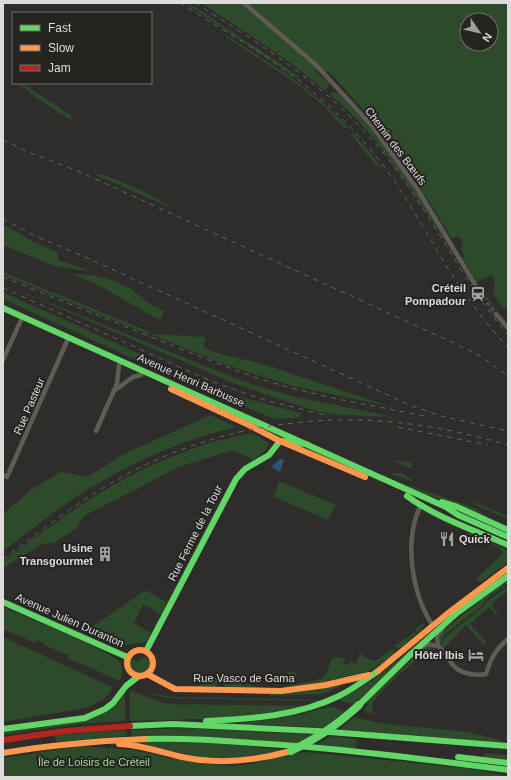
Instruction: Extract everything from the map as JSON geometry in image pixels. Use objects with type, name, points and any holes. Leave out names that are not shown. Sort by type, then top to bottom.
[{"type":"main road","name":"Avenue Henri Barbusse","points":[[3,308],[307,444],[368,476]]},
{"type":"main road","name":"Avenue Henri Barbusse","points":[[3,313],[141,375],[280,441],[368,476]]},
{"type":"main road","points":[[280,441],[286,440],[296,444],[307,444]]},
{"type":"main road","name":"Rue Ferme de la Tour","points":[[146,651],[236,479],[245,469],[269,455],[280,441]]},
{"type":"main road","points":[[368,476],[407,496],[446,512],[451,511]]},
{"type":"main road","points":[[368,476],[446,507],[451,511],[508,538]]},
{"type":"main road","points":[[407,496],[421,505],[508,545]]},
{"type":"main road","points":[[430,500],[435,499],[456,506],[508,530]]},
{"type":"main road","points":[[173,724],[178,722],[272,716],[321,704],[352,689],[378,671],[508,568]]},
{"type":"main road","points":[[87,742],[97,744],[124,744],[208,762],[252,760],[291,750],[317,738],[339,723],[429,637],[508,576]]},
{"type":"main road","name":"Avenue Julien Duranton","points":[[3,602],[127,657]]},
{"type":"main road","points":[[143,675],[133,675],[129,671],[126,664],[127,657],[135,650],[146,651],[152,656],[153,665],[159,680]]},
{"type":"main road","points":[[3,729],[85,718],[105,709],[113,703],[126,686],[151,670],[153,665]]},
{"type":"main road","points":[[126,686],[129,671]]},
{"type":"main road","name":"Rue Vasco de Gama","points":[[143,675],[159,680],[175,689],[295,690],[367,676],[378,671]]},
{"type":"main road","points":[[3,740],[57,732],[173,724],[317,731],[365,736],[508,746]]},
{"type":"main road","points":[[365,736],[372,738],[508,752]]},
{"type":"main road","points":[[3,753],[87,742],[147,738],[178,738],[235,741],[388,754],[508,770]]},
{"type":"main road","points":[[388,754],[394,753],[463,758],[508,763]]},
{"type":"street","name":"Chemin des Bœufs","points":[[244,3],[316,66],[373,127],[418,190],[476,286]]},
{"type":"street","points":[[496,314],[508,328]]},
{"type":"street","points":[[3,360],[21,320]]},
{"type":"street","name":"Rue Pasteur","points":[[5,476],[67,341]]},
{"type":"street","points":[[96,431],[117,384],[119,365]]},
{"type":"street","points":[[114,391],[133,377],[141,375]]},
{"type":"street","points":[[421,505],[416,517],[411,546],[413,569],[417,589],[423,606],[434,626]]},
{"type":"street","points":[[448,622],[438,636],[438,646],[456,668],[479,676],[486,674],[492,656],[508,639]]},
{"type":"street","points":[[410,656],[428,644],[438,646]]},
{"type":"green space","points":[[185,3],[189,3],[291,71],[300,78],[300,80]]},
{"type":"green space","points":[[201,3],[508,3],[508,311],[506,308],[503,308],[493,294],[495,279],[491,275],[477,282],[462,258],[465,257],[461,249],[463,240],[457,236],[452,239],[414,177],[397,153],[360,106],[329,72],[313,70],[328,82],[329,85],[326,91],[281,56]]},
{"type":"green space","points":[[226,35],[288,75],[322,102],[349,128],[344,128],[318,101],[303,89],[225,36]]},
{"type":"green space","points":[[19,84],[24,84],[72,116],[71,120],[45,104]]},
{"type":"green space","points":[[332,92],[338,93],[371,128],[420,196],[457,260],[415,194],[392,163],[359,122],[329,94]]},
{"type":"green space","points":[[354,133],[384,170],[376,165],[351,135]]},
{"type":"green space","points":[[102,174],[141,190],[168,205],[167,206],[96,175]]},
{"type":"green space","points":[[7,226],[34,242],[58,253],[58,260],[91,271],[57,267],[3,245],[3,227]]},
{"type":"green space","points":[[3,272],[150,332],[150,335],[3,275]]},
{"type":"green space","points":[[70,274],[91,275],[115,281],[131,289],[148,303],[164,311],[161,320],[94,283]]},
{"type":"green space","points":[[3,284],[239,380],[291,396],[394,417],[341,415],[315,411],[238,385]]},
{"type":"green space","points":[[3,292],[228,394],[301,413],[299,418],[275,419],[191,385],[3,299]]},
{"type":"green space","points":[[150,334],[205,337],[204,348],[228,356],[269,366],[388,406],[292,386],[226,365]]},
{"type":"green space","points":[[210,415],[236,427],[199,437],[163,451],[146,458],[95,485],[71,500],[3,551],[3,514],[32,489],[61,472],[87,477],[122,455]]},
{"type":"green space","points":[[251,433],[269,443],[265,451],[253,460],[233,450],[179,467],[84,516],[77,528],[55,542],[40,545],[3,568],[3,561],[8,557],[79,506],[116,483],[188,450],[213,442]]},
{"type":"green space","points":[[395,460],[412,463],[411,467],[413,469],[395,462]]},
{"type":"green space","points":[[402,473],[412,480],[411,481],[391,474]]},
{"type":"green space","points":[[279,481],[336,505],[328,520],[274,497]]},
{"type":"green space","points":[[396,481],[475,508],[488,518],[431,496]]},
{"type":"green space","points":[[469,500],[508,516],[508,519],[478,506]]},
{"type":"green space","points":[[470,533],[508,550],[508,562],[481,582],[476,580],[503,552],[471,535],[469,537],[468,534]]},
{"type":"green space","points":[[508,578],[508,583],[484,601],[483,605],[445,634],[440,644],[440,635],[444,630]]},
{"type":"green space","points":[[508,586],[508,590],[491,605],[498,614],[496,615],[489,607],[470,624],[486,642],[484,644],[490,652],[466,625],[444,648],[441,645],[444,638],[484,606],[486,602]]},
{"type":"green space","points":[[144,591],[147,591],[167,602],[161,615],[143,604],[134,623],[151,633],[146,642],[136,644],[114,643],[86,631]]},
{"type":"green space","points":[[3,607],[84,642],[113,657],[120,663],[122,668],[120,681],[68,658],[69,655],[44,645],[44,643],[37,640],[35,643],[3,629]]},
{"type":"green space","points":[[425,622],[422,628],[401,649],[394,646],[415,632],[417,627]]},
{"type":"green space","points":[[428,635],[377,685],[353,704],[339,700],[373,680]]},
{"type":"green space","points":[[3,637],[112,687],[111,691],[103,700],[86,708],[3,722]]},
{"type":"green space","points":[[428,646],[434,647],[398,676],[379,695],[372,709],[379,715],[365,711],[364,710],[369,704],[366,702]]},
{"type":"green space","points":[[392,649],[395,652],[392,656],[375,668],[340,680],[306,685],[267,688],[226,688],[223,683],[223,677],[226,675],[232,676],[234,680],[247,687],[246,683],[254,686],[273,687],[303,683],[321,679],[325,675],[333,657],[345,659],[343,663],[349,665],[350,661],[356,664],[360,653],[364,657],[375,661]]},
{"type":"green space","points":[[134,655],[133,659],[135,661],[145,657],[150,660],[150,666],[147,670],[140,673],[133,670],[130,666],[130,660]]},
{"type":"green space","points":[[289,671],[297,673],[296,678],[292,681],[285,681],[287,677],[285,676]]},
{"type":"green space","points":[[218,677],[218,684],[215,687],[198,687],[198,686]]},
{"type":"green space","points":[[342,685],[328,692],[319,694],[270,696],[270,692],[316,689]]},
{"type":"green space","points":[[130,690],[160,702],[174,704],[305,706],[284,711],[240,716],[130,721]]},
{"type":"green space","points":[[125,691],[125,721],[79,724],[3,735],[3,732],[90,719]]},
{"type":"green space","points":[[151,693],[174,697],[322,701],[168,698]]},
{"type":"green space","points":[[334,707],[345,712],[326,728],[235,723],[297,715]]},
{"type":"green space","points":[[354,717],[379,723],[467,732],[504,741],[479,743],[339,730]]},
{"type":"green space","points":[[187,728],[316,735],[297,744],[132,736],[131,730]]},
{"type":"green space","points":[[126,730],[127,736],[56,742],[55,735]]},
{"type":"green space","points":[[331,736],[357,739],[356,749],[316,745]]},
{"type":"green space","points":[[132,741],[215,743],[285,750],[250,758],[228,760],[192,755]]},
{"type":"green space","name":"Île de Loisirs de Créteil","points":[[82,746],[133,750],[175,759],[224,766],[251,764],[302,752],[316,753],[478,770],[508,777],[3,777],[3,758]]},
{"type":"green space","points":[[485,753],[508,755],[508,760],[483,757]]},
{"type":"water","points":[[280,459],[284,460],[280,472],[271,467]]},
{"type":"tunnel","points":[[476,286],[496,314]]},
{"type":"railway","points":[[180,3],[258,51],[288,72],[323,101],[353,129],[371,150],[406,198],[467,298],[508,348]]},
{"type":"railway","points":[[195,3],[264,47],[301,74],[330,97],[357,123],[393,165],[408,186],[477,294],[508,335]]},
{"type":"railway","points":[[3,140],[28,152],[78,171],[454,343],[480,356],[508,376]]},
{"type":"railway","points":[[3,219],[35,236],[83,256],[412,406],[441,416],[508,431]]},
{"type":"railway","points":[[3,277],[251,376],[287,387],[337,399],[430,417]]},
{"type":"railway","points":[[3,288],[213,382],[268,401],[325,415]]},
{"type":"railway","points":[[3,559],[75,506],[120,478],[154,461],[189,447],[224,436],[298,422],[335,420],[373,421],[435,428],[472,435],[508,445]]},
{"type":"railway","points":[[398,427],[488,445]]},
{"type":"traffic: fast","points":[[3,308],[370,473]]},
{"type":"traffic: fast","points":[[146,651],[236,479],[245,469],[269,455],[280,441],[306,444]]},
{"type":"traffic: fast","points":[[370,473],[508,537]]},
{"type":"traffic: fast","points":[[407,496],[430,511],[508,545]]},
{"type":"traffic: fast","points":[[442,502],[455,506],[508,530]]},
{"type":"traffic: fast","points":[[410,655],[457,613],[508,576]]},
{"type":"traffic: fast","points":[[3,602],[127,657]]},
{"type":"traffic: fast","points":[[359,705],[410,655]]},
{"type":"traffic: fast","points":[[206,721],[274,715],[307,708],[339,696],[378,671]]},
{"type":"traffic: fast","points":[[3,729],[85,718],[105,709],[113,703],[126,686],[139,676]]},
{"type":"traffic: fast","points":[[291,751],[327,731],[359,705]]},
{"type":"traffic: fast","points":[[130,726],[173,724],[317,731],[508,746]]},
{"type":"traffic: fast","points":[[145,739],[213,740],[286,745],[413,758],[508,770]]},
{"type":"traffic: fast","points":[[458,757],[508,763]]},
{"type":"traffic: slow","points":[[171,389],[280,441],[365,477]]},
{"type":"traffic: slow","points":[[378,671],[447,614],[508,568]]},
{"type":"traffic: slow","points":[[140,650],[149,654],[153,663],[149,672],[140,676],[131,672],[127,663],[131,654],[140,650]]},
{"type":"traffic: slow","points":[[147,674],[175,689],[281,691],[326,685],[369,675]]},
{"type":"traffic: slow","points":[[3,753],[74,744],[145,739]]},
{"type":"traffic: slow","points":[[119,744],[143,747],[182,757],[210,761],[237,761],[291,751]]},
{"type":"traffic: jam","points":[[3,740],[66,731],[130,726]]},
{"type":"place","name":"Créteil Pompadour","points":[[478,294]]},
{"type":"place","name":"Quick","points":[[447,539]]},
{"type":"place","name":"Usine Transgourmet","points":[[105,554]]},
{"type":"place","name":"Hôtel Ibis","points":[[476,655]]}]
